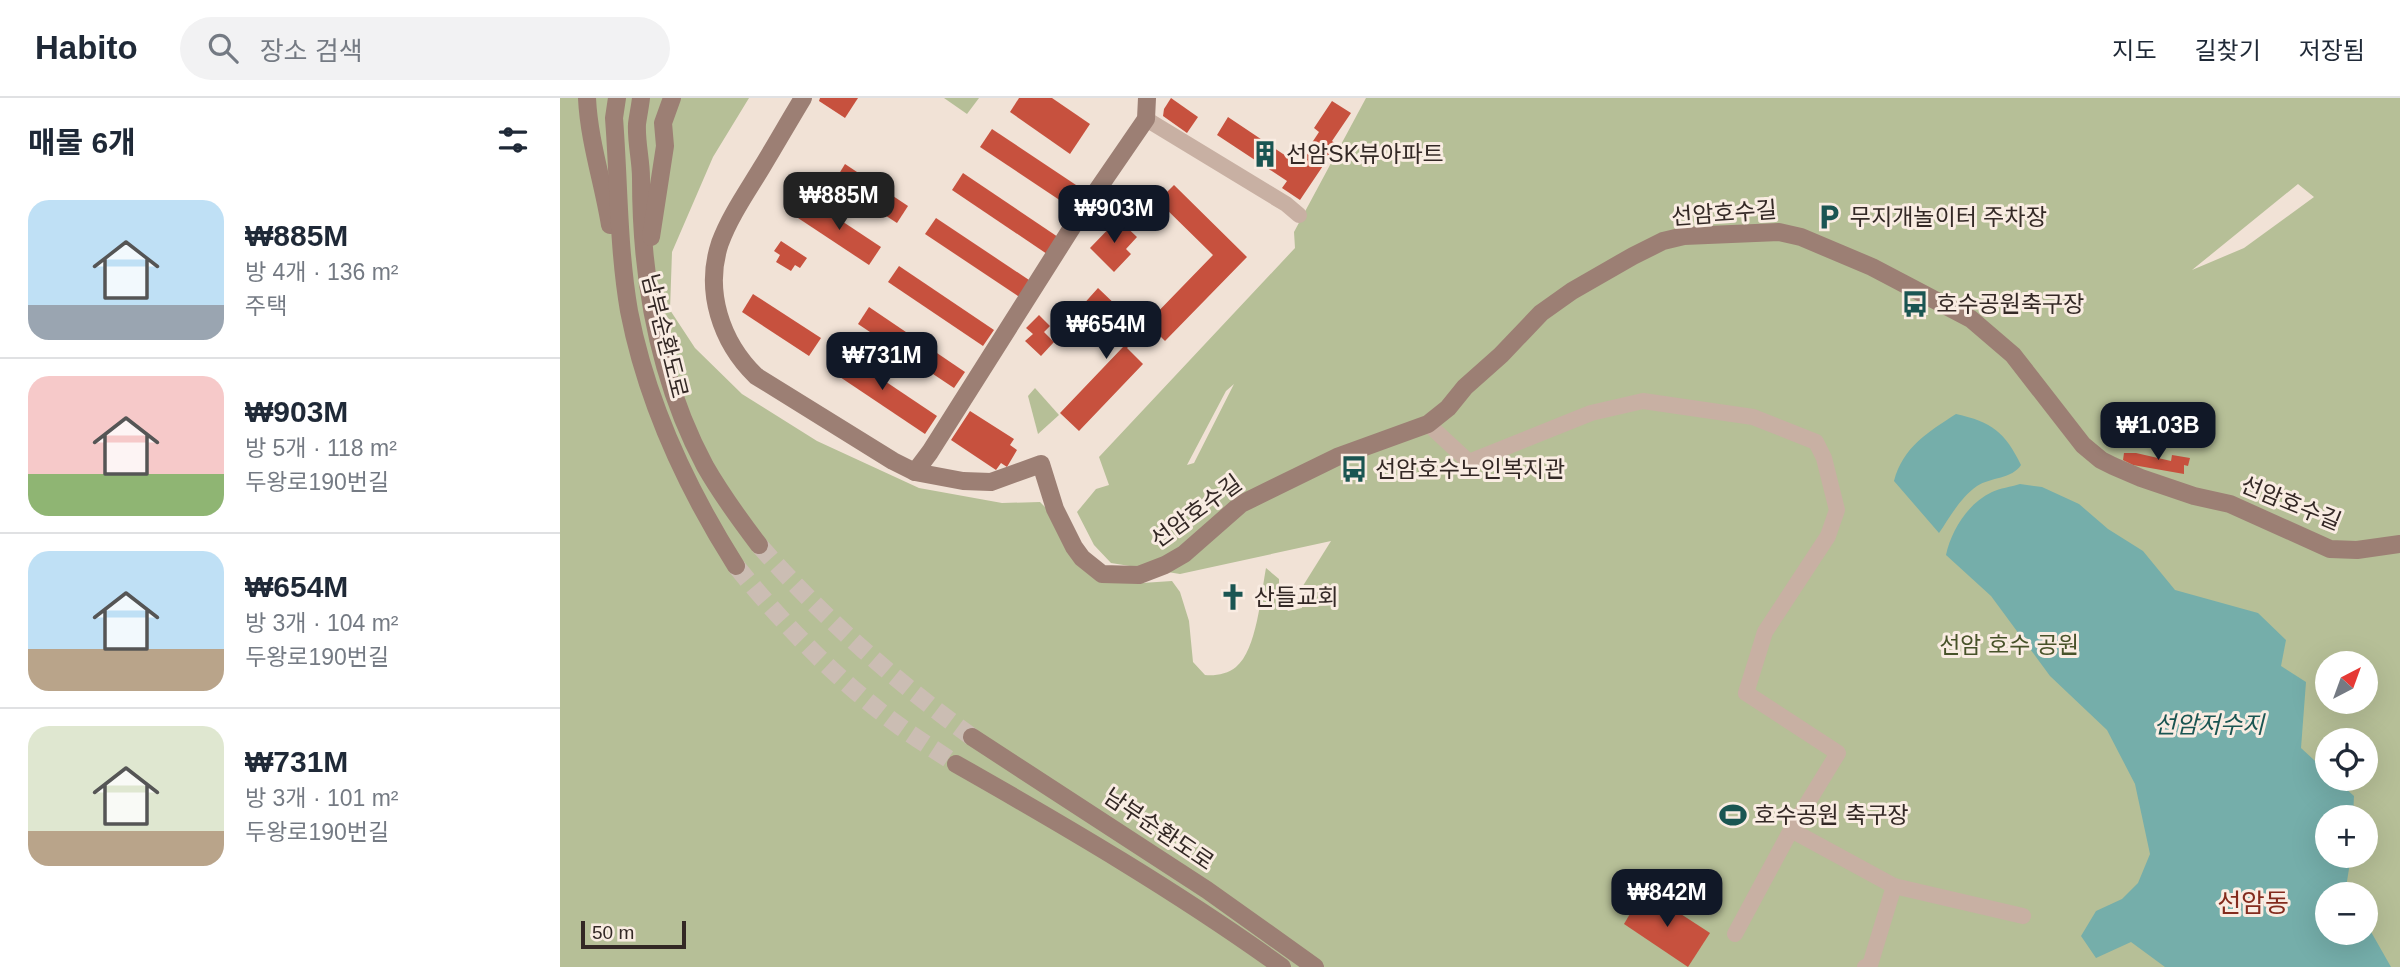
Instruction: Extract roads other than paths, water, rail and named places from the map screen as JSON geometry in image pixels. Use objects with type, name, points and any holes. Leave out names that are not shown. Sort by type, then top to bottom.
[{"type":"street","points":[[587,98],[590,135],[604,187],[626,305],[638,349]]},
{"type":"street","name":"남부순환도로","points":[[617,98],[614,118],[622,260],[638,349],[651,395],[685,476],[704,516],[736,566]]},
{"type":"street","name":"남부순환도로","points":[[641,98],[637,126],[644,258],[651,307],[672,386],[688,430],[726,500],[758,545]]},
{"type":"street","points":[[651,307],[649,277],[652,226],[665,146],[663,123],[672,98]]},
{"type":"street","points":[[803,98],[735,211],[720,244],[715,272],[716,306],[725,336],[744,365],[756,376],[915,472],[1078,218],[1146,119],[1147,98]]},
{"type":"street","points":[[1146,119],[1286,204],[1299,215]]},
{"type":"street","name":"선암호수길","points":[[915,472],[963,481],[991,482],[1041,464],[1055,509],[1082,558],[1102,574],[1139,575],[1184,554],[1241,504],[1337,457],[1428,424],[1448,408],[1465,387],[1501,355],[1541,313],[1572,291],[1633,256],[1663,241],[1684,236],[1788,233],[1872,267],[1971,319],[2013,355],[2083,444],[2113,466],[2194,496],[2230,504],[2330,549],[2357,550],[2400,544]]},
{"type":"street","points":[[1428,424],[1469,462],[1591,413],[1643,401],[1753,417],[1816,442],[1824,458],[1837,510],[1828,536],[1765,632],[1746,693],[1838,753],[1791,830],[1735,934]]},
{"type":"street","name":"남부순환도로","points":[[972,737],[1207,890],[1315,967]]},
{"type":"street","name":"남부순환도로","points":[[956,764],[1195,907],[1282,967]]},
{"type":"street","points":[[1791,830],[1894,887],[2022,916]]},
{"type":"street","points":[[1865,967],[1870,965],[1894,887]]},
{"type":"water","points":[[1956,414],[1996,430],[2009,444],[2021,465],[2012,473],[1977,486],[1965,496],[1939,533],[1894,481],[1910,450],[1926,434]]},
{"type":"water","name":"선암저수지","points":[[2020,484],[2042,487],[2079,504],[2108,529],[2143,551],[2175,590],[2258,613],[2286,640],[2281,666],[2306,682],[2301,748],[2315,761],[2315,791],[2348,791],[2354,796],[2354,805],[2315,805],[2315,868],[2349,868],[2347,882],[2315,882],[2315,945],[2378,944],[2391,967],[2165,967],[2131,942],[2096,958],[2081,936],[2096,911],[2122,899],[2138,883],[2150,854],[2135,784],[2107,730],[2050,676],[1991,596],[1946,555],[1956,527],[1968,510],[1995,491]]},
{"type":"tunnel","points":[[759,545],[808,598],[860,647],[972,737]]},
{"type":"tunnel","points":[[736,566],[792,630],[875,708],[956,764]]},
{"type":"place","name":"선암SK뷰아파트","points":[[1265,154]]},
{"type":"place","name":"무지개놀이터 주차장","points":[[1829,217]]},
{"type":"place","name":"호수공원축구장","points":[[1915,304]]},
{"type":"place","name":"선암호수노인복지관","points":[[1354,469]]},
{"type":"place","name":"산들교회","points":[[1233,597]]},
{"type":"place","name":"호수공원 축구장","points":[[1733,815]]},
{"type":"district","name":"선암동","points":[[2253,903]]},
{"type":"park label","name":"선암 호수 공원","points":[[2009,645]]}]
